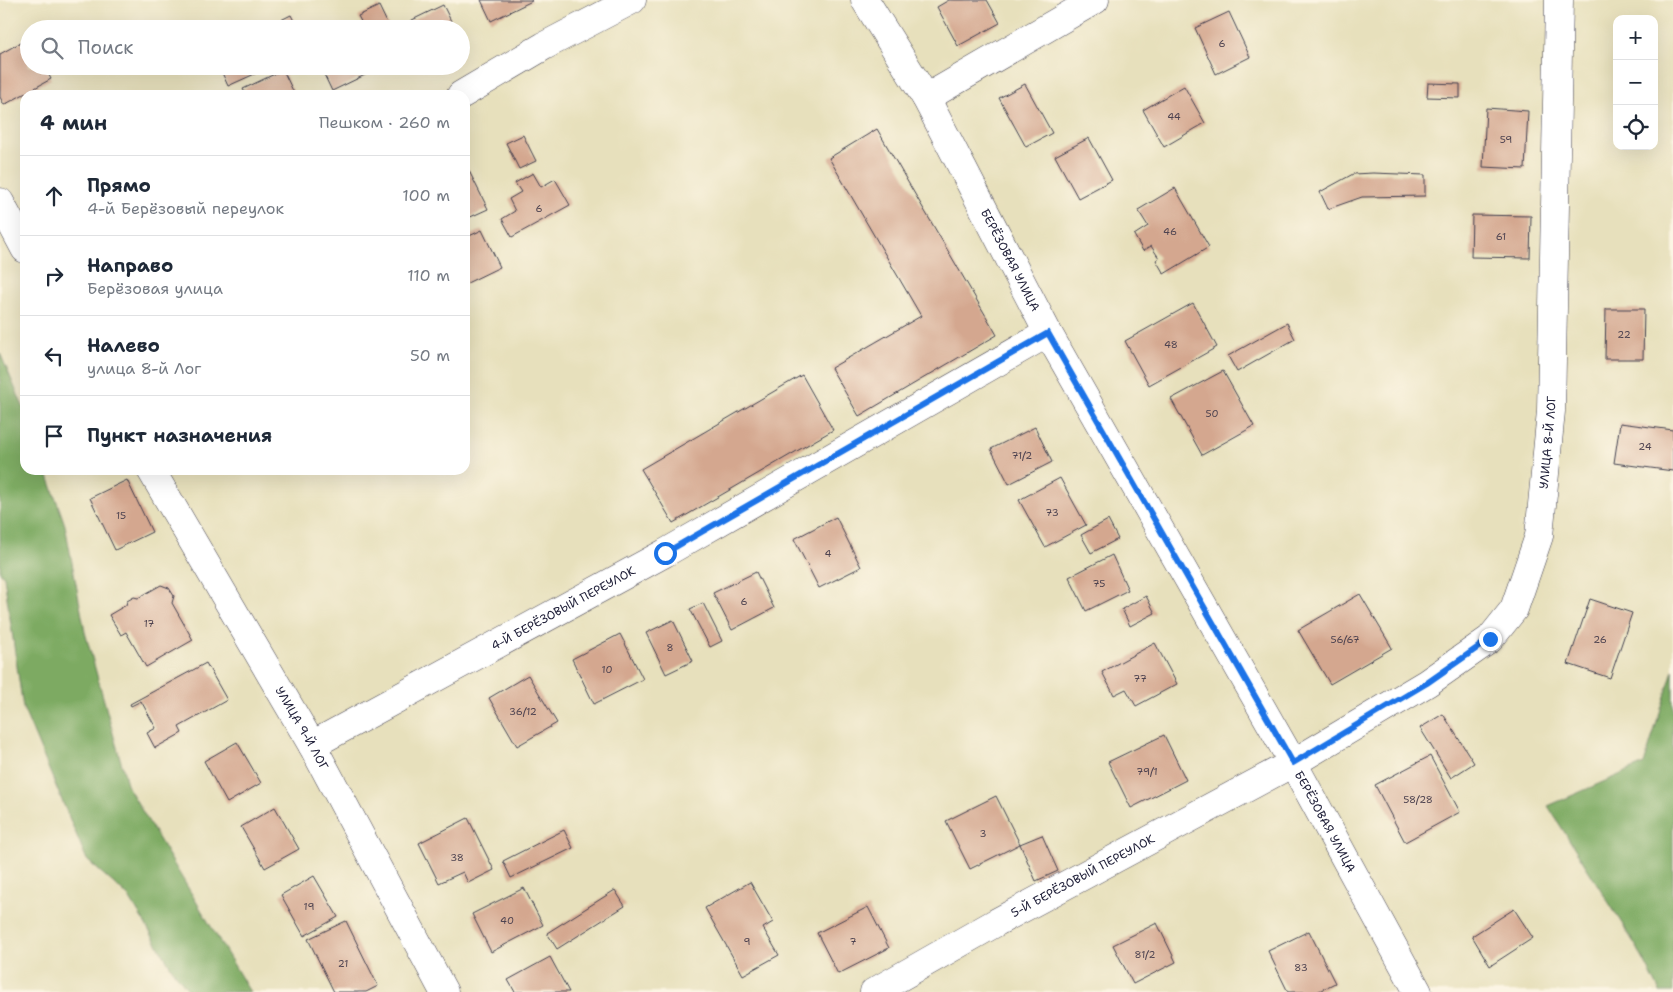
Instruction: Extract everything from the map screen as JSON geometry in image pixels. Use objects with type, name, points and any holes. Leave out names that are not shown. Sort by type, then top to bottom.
[{"type":"street","points":[[469,90],[544,46],[632,0]]},
{"type":"street","name":"БЕРЁЗОВАЯ УЛИЦА","points":[[865,0],[926,98],[1048,333],[1293,763],[1418,992]]},
{"type":"street","points":[[926,98],[1095,0]]},
{"type":"street","name":"УЛИЦА 8-Й ЛОГ","points":[[1293,763],[1456,663],[1490,639],[1514,609],[1540,536],[1551,411],[1559,0]]},
{"type":"street","points":[[0,202],[20,240]]},
{"type":"street","name":"4-Й БЕРЁЗОВЫЙ ПЕРЕУЛОК","points":[[312,746],[665,553],[1048,333]]},
{"type":"street","name":"УЛИЦА 9-Й ЛОГ","points":[[154,475],[312,746],[444,992]]},
{"type":"street","name":"5-Й БЕРЁЗОВЫЙ ПЕРЕУЛОК","points":[[874,992],[1032,903],[1293,763]]},
{"type":"green space","points":[[0,353],[20,399],[20,475],[48,475],[65,525],[85,632],[128,787],[250,992],[190,992],[174,972],[129,897],[87,860],[23,708],[4,577],[0,572]]},
{"type":"green space","points":[[1673,670],[1673,992],[1660,992],[1638,949],[1548,806],[1644,764]]},
{"type":"building","points":[[481,0],[531,0],[532,1],[491,21]]},
{"type":"building","points":[[949,0],[987,0],[1000,23],[958,46],[937,7]]},
{"type":"building","points":[[443,5],[450,20],[412,20]]},
{"type":"building","points":[[379,6],[386,20],[360,20],[358,16]]},
{"type":"building","points":[[1229,12],[1250,57],[1216,74],[1195,28]]},
{"type":"building","points":[[291,15],[294,20],[281,20]]},
{"type":"building","points":[[20,43],[20,75],[49,75],[51,79],[31,90],[20,90],[20,96],[4,105],[0,97],[0,54]]},
{"type":"building","points":[[223,75],[252,75],[228,86]]},
{"type":"building","points":[[272,75],[285,75],[293,90],[244,90]]},
{"type":"building","points":[[324,75],[365,75],[334,90],[332,90]]},
{"type":"building","points":[[1428,83],[1460,84],[1460,98],[1427,97]]},
{"type":"building","points":[[1025,84],[1052,133],[1026,147],[999,98]]},
{"type":"building","points":[[1184,86],[1205,123],[1164,147],[1143,110]]},
{"type":"building","points":[[1486,108],[1528,111],[1525,169],[1483,167]]},
{"type":"building","points":[[877,129],[997,335],[859,416],[831,368],[921,316],[829,158]]},
{"type":"building","points":[[523,135],[536,161],[519,169],[506,143]]},
{"type":"building","points":[[1089,138],[1112,180],[1078,198],[1055,156]]},
{"type":"building","points":[[470,173],[488,209],[470,217]]},
{"type":"building","points":[[533,173],[541,187],[555,179],[570,205],[512,237],[502,219],[515,211],[509,199],[521,192],[515,183]]},
{"type":"building","points":[[1353,174],[1425,175],[1425,196],[1362,197],[1328,209],[1320,192]]},
{"type":"building","points":[[1175,188],[1209,247],[1164,274],[1156,260],[1159,258],[1151,246],[1143,251],[1134,235],[1148,226],[1138,210]]},
{"type":"building","points":[[1472,215],[1531,216],[1530,258],[1471,257]]},
{"type":"building","points":[[482,230],[500,267],[470,282],[470,236]]},
{"type":"building","points":[[1193,303],[1217,347],[1149,385],[1125,341]]},
{"type":"building","points":[[1606,309],[1644,309],[1643,359],[1605,359]]},
{"type":"building","points":[[1287,323],[1295,339],[1237,372],[1228,356]]},
{"type":"building","points":[[1223,371],[1254,426],[1202,455],[1171,399]]},
{"type":"building","points":[[802,375],[833,430],[673,523],[641,469]]},
{"type":"building","points":[[1620,423],[1673,430],[1673,471],[1614,463]]},
{"type":"building","points":[[1035,427],[1052,462],[1009,484],[991,449]]},
{"type":"building","points":[[1060,478],[1086,525],[1045,547],[1019,500]]},
{"type":"building","points":[[127,480],[152,532],[115,550],[90,498]]},
{"type":"building","points":[[836,517],[861,567],[819,588],[794,539]]},
{"type":"building","points":[[1108,520],[1118,539],[1091,553],[1081,535]]},
{"type":"building","points":[[1112,555],[1128,590],[1086,611],[1069,577]]},
{"type":"building","points":[[756,572],[774,608],[732,630],[713,593]]},
{"type":"building","points":[[161,585],[169,588],[174,596],[172,603],[193,640],[146,667],[126,632],[121,635],[109,615],[126,605],[127,601],[134,597],[138,598]]},
{"type":"building","points":[[1360,594],[1392,648],[1330,684],[1298,630]]},
{"type":"building","points":[[1146,596],[1155,613],[1130,626],[1122,609]]},
{"type":"building","points":[[1590,599],[1632,613],[1610,678],[1568,664]]},
{"type":"building","points":[[703,603],[722,641],[710,647],[690,609]]},
{"type":"building","points":[[673,620],[693,661],[666,674],[646,633]]},
{"type":"building","points":[[620,634],[643,679],[594,704],[572,659]]},
{"type":"building","points":[[1155,643],[1177,684],[1136,706],[1126,689],[1114,695],[1102,672]]},
{"type":"building","points":[[206,663],[227,700],[179,727],[182,733],[155,748],[147,733],[156,728],[141,701],[131,706],[130,704]]},
{"type":"building","points":[[528,675],[557,723],[517,746],[489,698]]},
{"type":"building","points":[[1443,714],[1474,763],[1451,778],[1420,728]]},
{"type":"building","points":[[1164,735],[1186,780],[1131,808],[1108,762]]},
{"type":"building","points":[[237,742],[261,783],[227,803],[204,761]]},
{"type":"building","points":[[1430,756],[1460,812],[1405,842],[1375,785]]},
{"type":"building","points":[[996,796],[1020,844],[970,869],[946,821]]},
{"type":"building","points":[[275,807],[299,849],[265,868],[241,827]]},
{"type":"building","points":[[468,818],[494,870],[468,883],[463,872],[439,883],[419,843]]},
{"type":"building","points":[[564,830],[573,848],[511,878],[503,861]]},
{"type":"building","points":[[1042,835],[1058,871],[1036,881],[1020,844]]},
{"type":"building","points":[[314,876],[338,917],[304,936],[281,895]]},
{"type":"building","points":[[750,882],[773,922],[763,928],[779,955],[743,975],[705,908]]},
{"type":"building","points":[[524,888],[543,925],[491,952],[472,914]]},
{"type":"building","points":[[615,890],[625,906],[557,949],[547,933]]},
{"type":"building","points":[[868,907],[889,948],[838,974],[817,933]]},
{"type":"building","points":[[1514,909],[1533,938],[1490,966],[1472,936]]},
{"type":"building","points":[[346,921],[378,986],[366,992],[334,992],[308,939]]},
{"type":"building","points":[[1157,923],[1176,962],[1133,984],[1113,945]]},
{"type":"building","points":[[1309,931],[1335,983],[1317,992],[1288,992],[1268,951]]},
{"type":"building","points":[[550,957],[569,992],[515,992],[508,980]]},
{"type":"route","points":[[665,553],[1048,333],[1293,763],[1427,683],[1490,639]]}]
